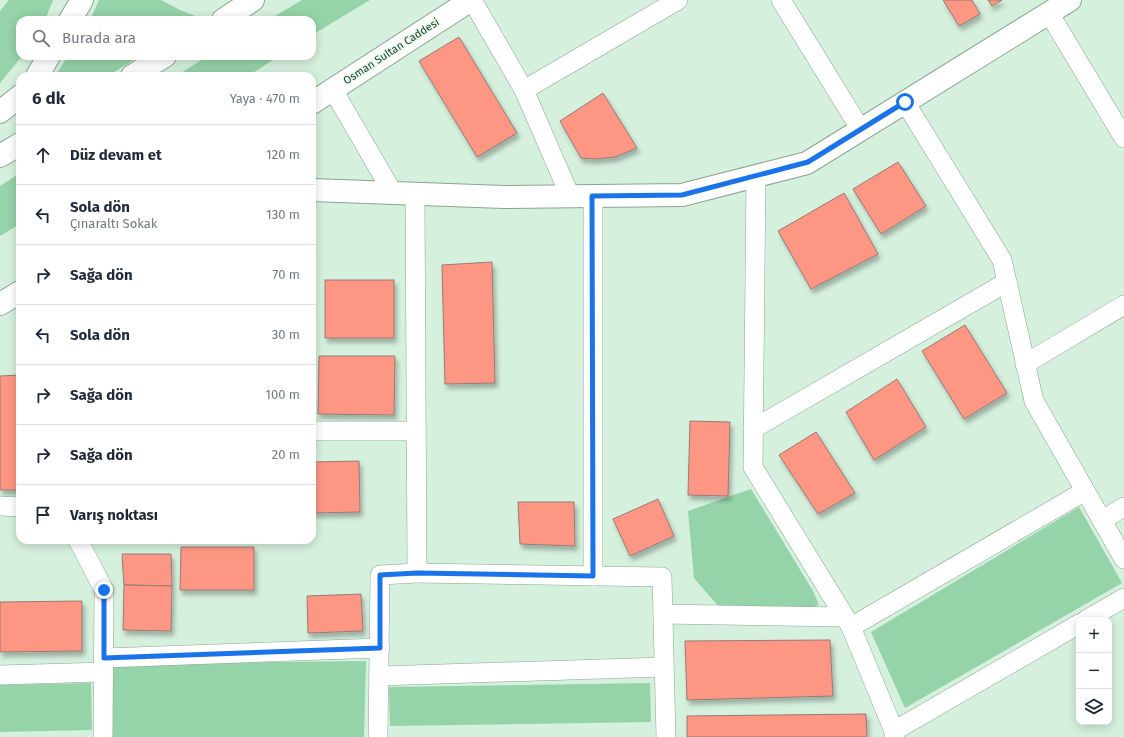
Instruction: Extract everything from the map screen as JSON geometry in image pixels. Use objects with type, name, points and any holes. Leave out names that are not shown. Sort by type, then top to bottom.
[{"type":"street","points":[[72,16],[82,0]]},
{"type":"street","points":[[228,16],[253,0]]},
{"type":"street","points":[[471,0],[524,90],[570,196]]},
{"type":"street","name":"Osman Sultan Caddesi","points":[[316,101],[471,0]]},
{"type":"street","points":[[524,90],[678,0]]},
{"type":"street","points":[[781,0],[861,130]]},
{"type":"street","points":[[316,190],[504,197],[682,195],[808,162],[1070,0]]},
{"type":"street","points":[[1049,13],[1124,138]]},
{"type":"street","points":[[39,72],[47,60]]},
{"type":"street","points":[[139,72],[158,60]]},
{"type":"street","points":[[333,90],[393,193]]},
{"type":"street","points":[[0,112],[16,99]]},
{"type":"street","points":[[905,102],[1002,260],[1034,401],[1124,559]]},
{"type":"street","points":[[0,156],[16,146]]},
{"type":"street","points":[[756,176],[753,467],[848,622],[894,734],[1076,626]]},
{"type":"street","points":[[415,194],[417,573]]},
{"type":"street","points":[[592,196],[593,576]]},
{"type":"street","points":[[753,428],[1007,282]]},
{"type":"street","points":[[0,304],[16,294]]},
{"type":"street","points":[[1025,364],[1124,305]]},
{"type":"street","points":[[316,431],[416,431]]},
{"type":"street","points":[[663,614],[848,622],[1085,491]]},
{"type":"street","points":[[0,506],[16,506]]},
{"type":"street","points":[[1102,520],[1124,507]]},
{"type":"street","points":[[80,544],[104,590],[103,737]]},
{"type":"street","points":[[378,737],[380,575],[417,573],[662,577],[666,737]]},
{"type":"street","points":[[1091,617],[1124,598]]},
{"type":"street","points":[[0,675],[104,665],[380,648]]},
{"type":"street","points":[[379,676],[664,667]]},
{"type":"green space","points":[[9,0],[53,0],[47,16],[16,16],[16,60],[19,60],[0,83],[0,11]]},
{"type":"green space","points":[[99,0],[161,0],[196,16],[92,16]]},
{"type":"green space","points":[[302,0],[370,0],[316,33],[316,16],[275,16]]},
{"type":"green space","points":[[65,60],[134,60],[114,72],[58,72]]},
{"type":"green space","points":[[202,60],[273,60],[254,72],[182,72]]},
{"type":"green space","points":[[16,176],[16,226],[0,236],[0,186]]},
{"type":"green space","points":[[751,489],[813,591],[819,605],[805,609],[719,607],[694,578],[688,511]]},
{"type":"green space","points":[[1079,507],[1122,583],[905,708],[871,632]]},
{"type":"green space","points":[[366,661],[364,737],[111,737],[112,664]]},
{"type":"green space","points":[[91,683],[92,730],[0,732],[0,685]]},
{"type":"green space","points":[[650,683],[651,722],[390,726],[389,687]]},
{"type":"building","points":[[943,0],[972,0],[980,14],[959,26]]},
{"type":"building","points":[[988,0],[1002,0],[992,6]]},
{"type":"building","points":[[459,37],[517,133],[477,157],[419,61]]},
{"type":"building","points":[[603,93],[637,148],[615,157],[594,159],[581,158],[560,121]]},
{"type":"building","points":[[898,162],[926,206],[881,234],[853,189]]},
{"type":"building","points":[[844,193],[878,254],[811,289],[778,231]]},
{"type":"building","points":[[492,262],[495,383],[445,384],[442,265]]},
{"type":"building","points":[[325,280],[394,280],[394,338],[325,338]]},
{"type":"building","points":[[965,325],[1007,393],[964,419],[922,351]]},
{"type":"building","points":[[319,356],[395,356],[394,415],[318,414]]},
{"type":"building","points":[[16,375],[16,490],[0,490],[0,376]]},
{"type":"building","points":[[897,379],[926,427],[874,460],[846,412]]},
{"type":"building","points":[[690,421],[730,422],[728,496],[688,495]]},
{"type":"building","points":[[816,432],[855,493],[818,514],[779,455]]},
{"type":"building","points":[[359,461],[360,512],[316,513],[316,462]]},
{"type":"building","points":[[658,499],[674,536],[630,556],[613,519]]},
{"type":"building","points":[[518,502],[574,502],[575,546],[520,544]]},
{"type":"building","points":[[181,547],[254,547],[254,590],[180,590]]},
{"type":"building","points":[[122,554],[171,554],[172,586],[124,585]]},
{"type":"building","points":[[124,585],[172,586],[171,631],[123,630]]},
{"type":"building","points":[[361,594],[363,631],[308,633],[307,596]]},
{"type":"building","points":[[82,601],[82,651],[0,652],[0,602]]},
{"type":"building","points":[[830,640],[833,696],[687,700],[685,641]]},
{"type":"building","points":[[866,714],[867,737],[687,737],[687,716]]},
{"type":"route","points":[[104,590],[104,658],[380,648],[380,575],[417,573],[593,576],[592,196],[682,195],[808,162],[905,102]]}]
